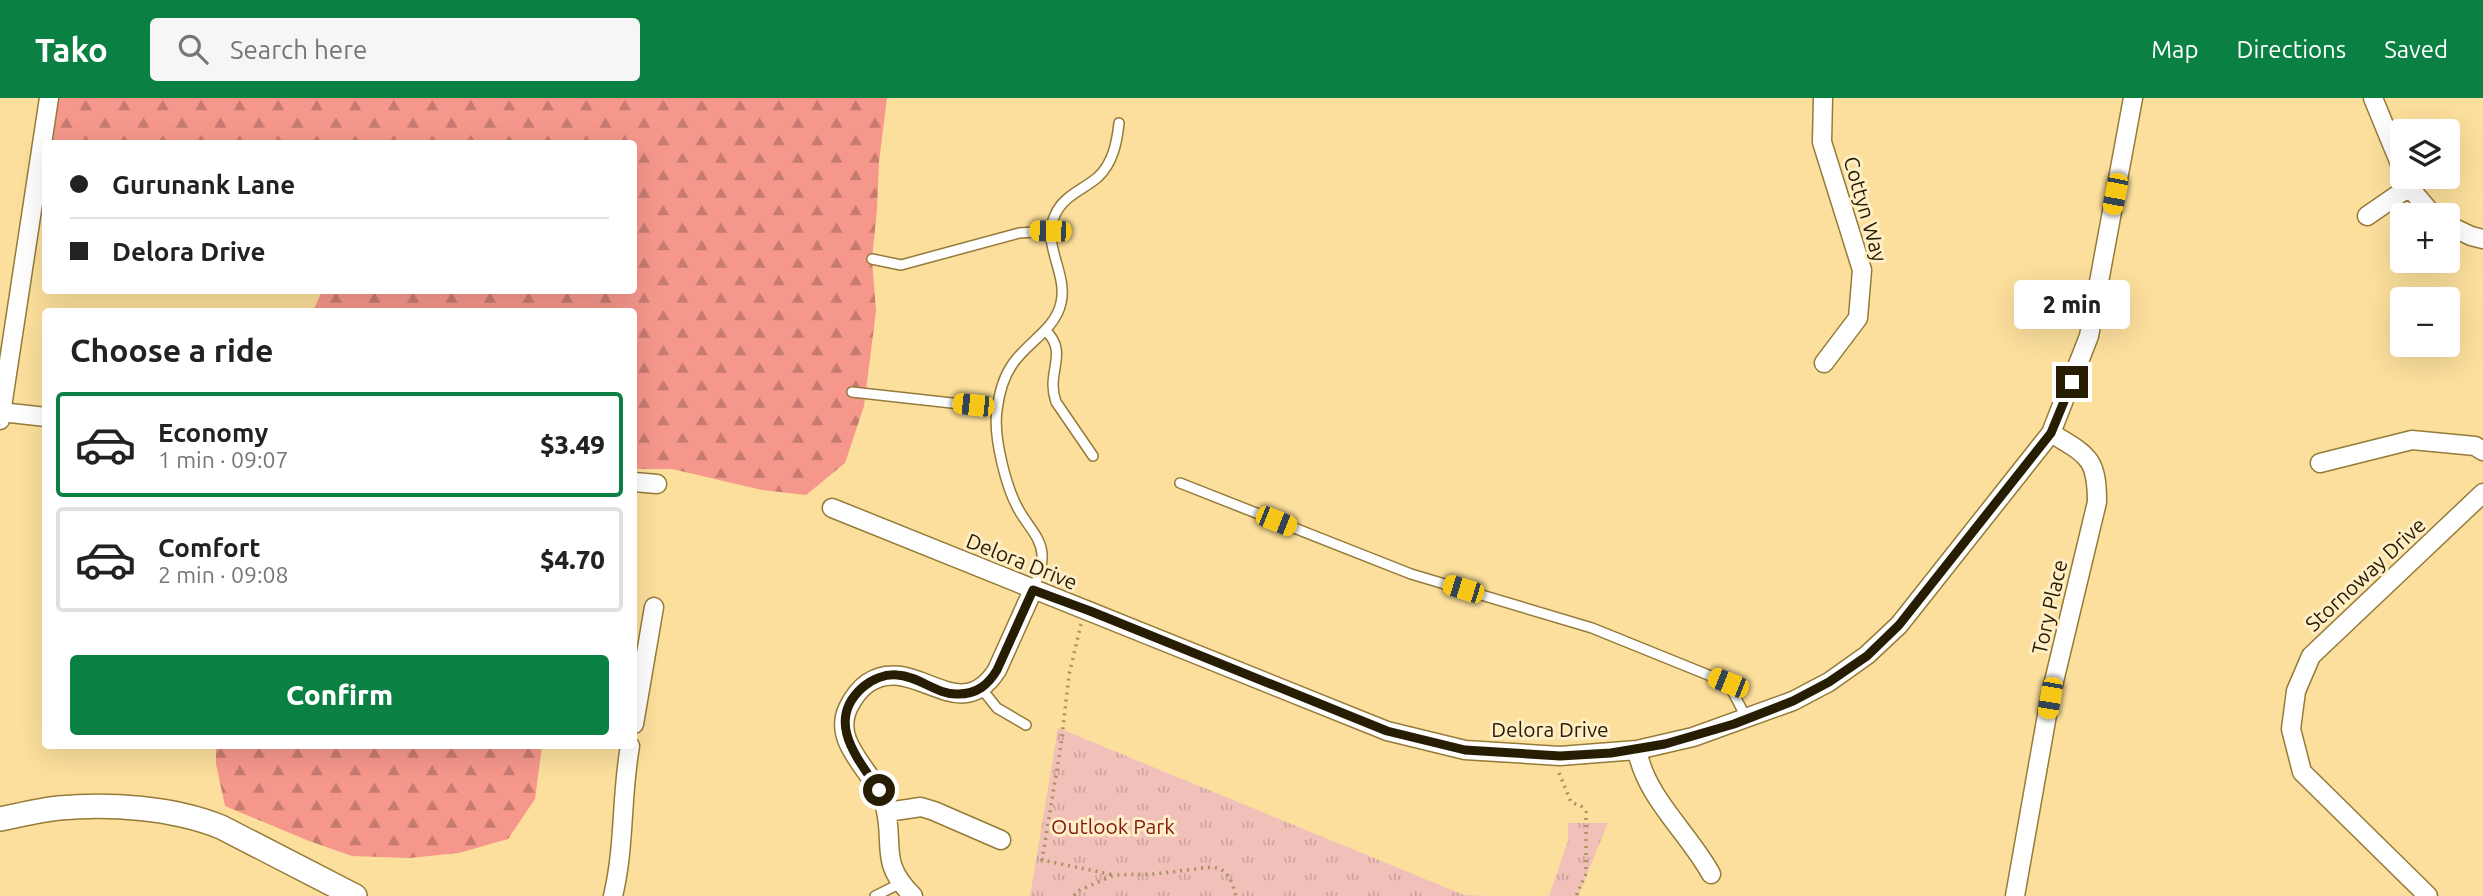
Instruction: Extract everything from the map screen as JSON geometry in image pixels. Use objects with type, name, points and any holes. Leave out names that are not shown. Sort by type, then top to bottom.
[{"type":"street","points":[[43,140],[49,98]]},
{"type":"street","name":"Cottyn Way","points":[[1823,98],[1822,142],[1862,270],[1858,318],[1824,363]]},
{"type":"street","name":"Delora Drive","points":[[832,508],[1387,731],[1465,750],[1560,756],[1637,750],[1693,737],[1793,701],[1849,670],[1884,641],[2051,433],[2089,336],[2133,98]]},
{"type":"street","points":[[2373,98],[2390,139]]},
{"type":"street","points":[[42,144],[1,416],[42,417]]},
{"type":"street","points":[[2367,216],[2395,189]]},
{"type":"street","points":[[2414,189],[2425,203]]},
{"type":"street","points":[[2460,231],[2483,239]]},
{"type":"street","name":"Tory Place","points":[[2015,896],[2050,698],[2097,502],[2097,476],[2086,455],[2051,433]]},
{"type":"street","points":[[2320,463],[2412,440],[2474,446],[2483,451]]},
{"type":"street","points":[[637,482],[657,484]]},
{"type":"street","name":"Stornoway Drive","points":[[2428,896],[2302,772],[2291,729],[2297,691],[2311,656],[2483,493]]},
{"type":"street","points":[[907,889],[894,872],[889,856],[887,812],[879,790],[851,749],[847,738],[844,724],[846,712],[858,692],[877,678],[898,675],[955,694],[970,693],[981,688],[997,670],[1033,590]]},
{"type":"street","points":[[637,706],[654,607]]},
{"type":"street","points":[[613,896],[619,866],[630,749]]},
{"type":"street","points":[[1637,750],[1647,782],[1697,849],[1711,874]]},
{"type":"street","points":[[887,812],[909,807],[927,809],[1001,840]]},
{"type":"street","points":[[0,819],[60,808],[140,808],[199,818],[355,896]]},
{"type":"lane","points":[[1033,590],[1042,553],[1013,497],[996,435],[997,408],[1006,375],[1013,363],[1045,330],[1061,303],[1062,289],[1050,231],[1053,219],[1067,198],[1098,177],[1107,166],[1114,150],[1119,123]]},
{"type":"lane","points":[[872,259],[901,265],[1019,233],[1050,231]]},
{"type":"lane","points":[[1045,330],[1056,345],[1052,392],[1093,456]]},
{"type":"lane","points":[[852,393],[997,408]]},
{"type":"lane","points":[[1180,483],[1411,574],[1592,628],[1728,683],[1748,719]]},
{"type":"lane","points":[[981,688],[997,708],[1026,724]]},
{"type":"lane","points":[[876,896],[907,889]]},
{"type":"path","points":[[1084,610],[1069,675],[1061,745],[1042,860],[1114,875],[1154,874],[1212,867],[1221,869],[1232,880],[1236,896]]},
{"type":"path","points":[[1560,756],[1558,765],[1562,785],[1571,802],[1581,806],[1587,817],[1586,874],[1576,896]]},
{"type":"path","points":[[1074,896],[1080,890],[1114,875]]},
{"type":"green space","points":[[44,98],[887,98],[872,259],[876,311],[864,406],[845,463],[806,495],[762,490],[672,469],[637,469],[637,308],[314,308],[321,294],[637,294],[637,140],[46,140]]},
{"type":"green space","name":"Outlook Park","points":[[1058,728],[1464,895],[1488,896],[1030,896]]},
{"type":"green space","points":[[216,749],[542,749],[535,799],[508,839],[459,853],[409,858],[352,856],[225,806],[216,764]]},
{"type":"green space","points":[[1568,823],[1608,823],[1578,896],[1549,896],[1568,841]]},
{"type":"route","points":[[879,790],[851,749],[847,738],[844,724],[846,712],[858,692],[877,678],[898,675],[955,694],[970,693],[981,688],[997,670],[1033,590],[1387,731],[1465,750],[1560,756],[1611,753],[1665,744],[1748,719],[1793,701],[1829,682],[1849,670],[1884,641],[2051,433],[2072,382]]}]
